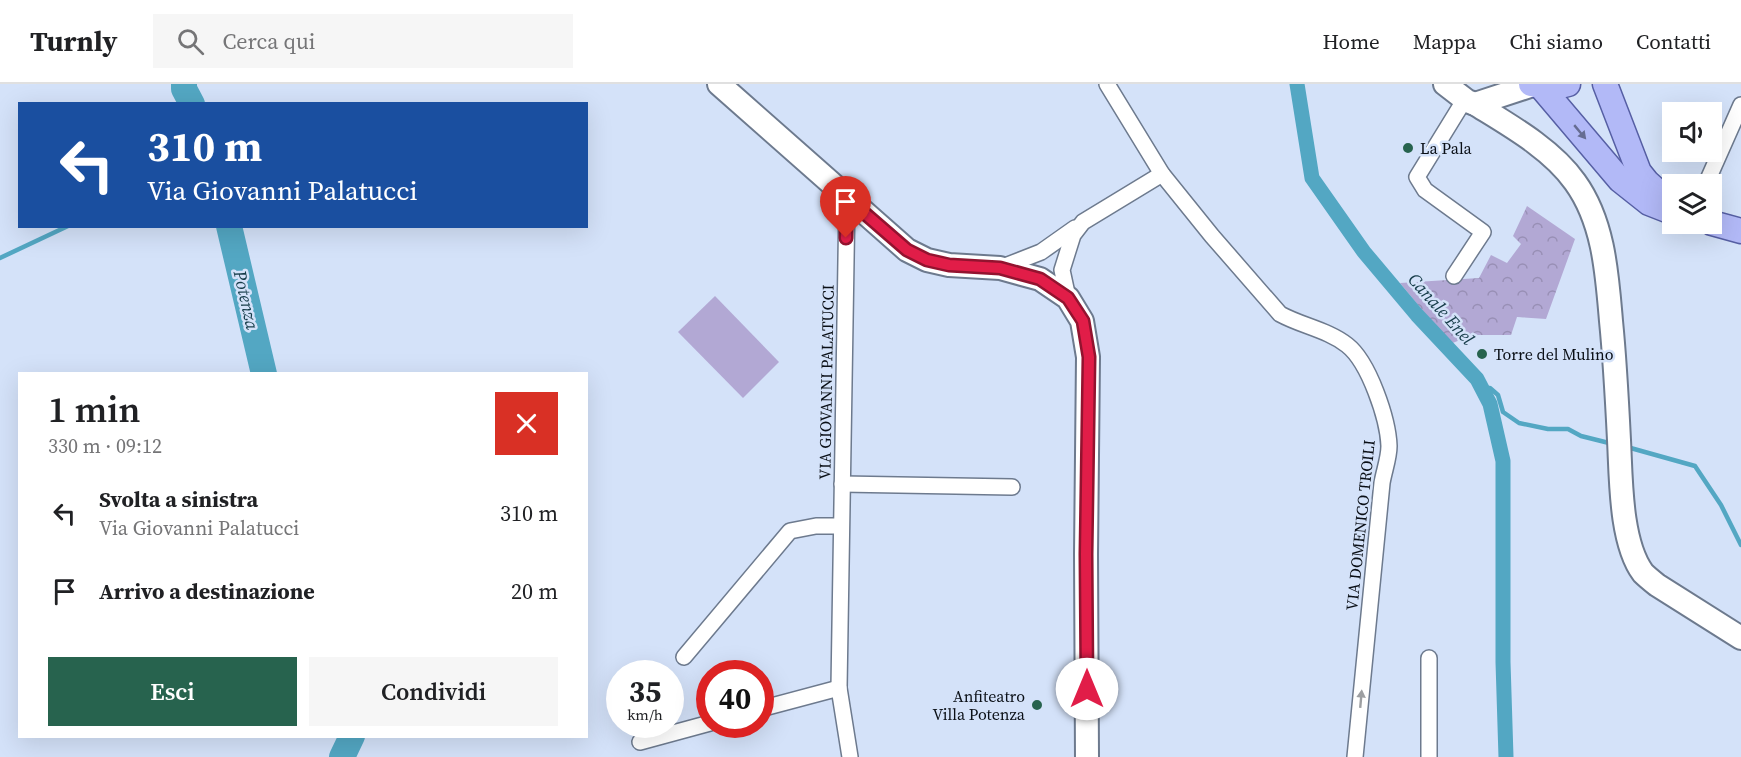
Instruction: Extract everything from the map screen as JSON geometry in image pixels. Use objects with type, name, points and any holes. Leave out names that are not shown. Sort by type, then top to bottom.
[{"type":"main road","points":[[1529,87],[1552,88],[1568,84]]},
{"type":"main road","points":[[1605,84],[1639,172],[1662,196]]},
{"type":"main road","points":[[1529,87],[1620,180],[1649,203],[1662,208]]},
{"type":"main road","points":[[1722,225],[1741,231]]},
{"type":"street","points":[[719,84],[907,250],[927,260],[949,265],[1000,268],[1040,279],[1068,298]]},
{"type":"street","name":"VIA DOMENICO TROILI","points":[[1107,84],[1162,174],[1280,314],[1292,321],[1335,337],[1356,352],[1369,374],[1388,432],[1389,449],[1382,483],[1355,757]]},
{"type":"street","points":[[1462,93],[1483,103],[1529,87]]},
{"type":"street","points":[[1519,131],[1510,118],[1508,109],[1529,87]]},
{"type":"street","points":[[1462,93],[1519,131],[1559,164],[1575,181],[1593,214],[1607,270],[1616,371],[1621,493],[1630,543],[1636,561],[1644,574],[1657,585],[1741,638]]},
{"type":"street","points":[[1454,276],[1483,232],[1425,190],[1417,177],[1462,93]]},
{"type":"street","points":[[1710,174],[1741,105]]},
{"type":"street","points":[[1000,268],[1041,252],[1083,222],[1162,174]]},
{"type":"street","name":"VIA GIOVANNI PALATUCCI","points":[[847,198],[839,688],[850,757]]},
{"type":"street","points":[[1083,222],[1072,236],[1062,270],[1068,298],[1083,321],[1089,357],[1086,554],[1087,757]]},
{"type":"street","points":[[846,238],[856,228],[876,224]]},
{"type":"street","points":[[842,484],[1012,487]]},
{"type":"street","points":[[684,657],[790,531],[816,526],[841,526]]},
{"type":"street","points":[[1429,658],[1429,757]]},
{"type":"street","points":[[774,705],[839,688]]},
{"type":"street","points":[[640,742],[696,727]]},
{"type":"green space","points":[[1527,206],[1575,239],[1546,319],[1517,317],[1511,335],[1473,335],[1450,344],[1400,283],[1479,278],[1491,255],[1507,263],[1521,244],[1513,236]]},
{"type":"green space","points":[[715,296],[779,362],[743,398],[678,332]]},
{"type":"waterway","name":"Potenza","points":[[184,84],[191,102]]},
{"type":"waterway","name":"Canale Enel","points":[[1297,84],[1312,178],[1364,252],[1417,315],[1477,379],[1490,404],[1503,461],[1503,662],[1506,757]]},
{"type":"waterway","points":[[0,258],[64,228]]},
{"type":"waterway","name":"Potenza","points":[[229,228],[264,372]]},
{"type":"waterway","points":[[1481,388],[1490,388],[1498,395],[1503,412],[1519,423],[1548,429],[1568,429],[1581,436],[1613,444]]},
{"type":"waterway","points":[[1627,447],[1695,466],[1721,505],[1741,545]]},
{"type":"waterway","name":"Potenza","points":[[342,757],[351,738]]},
{"type":"place","name":"La Pala","points":[[1408,148]]},
{"type":"place","name":"Torre del Mulino","points":[[1482,354]]},
{"type":"place","name":"Anfiteatro Villa Potenza","points":[[1037,705]]},
{"type":"route","points":[[846,238],[847,198],[907,250],[927,260],[949,265],[1000,268],[1040,279],[1068,298],[1083,321],[1089,357],[1086,554],[1087,689]]}]
